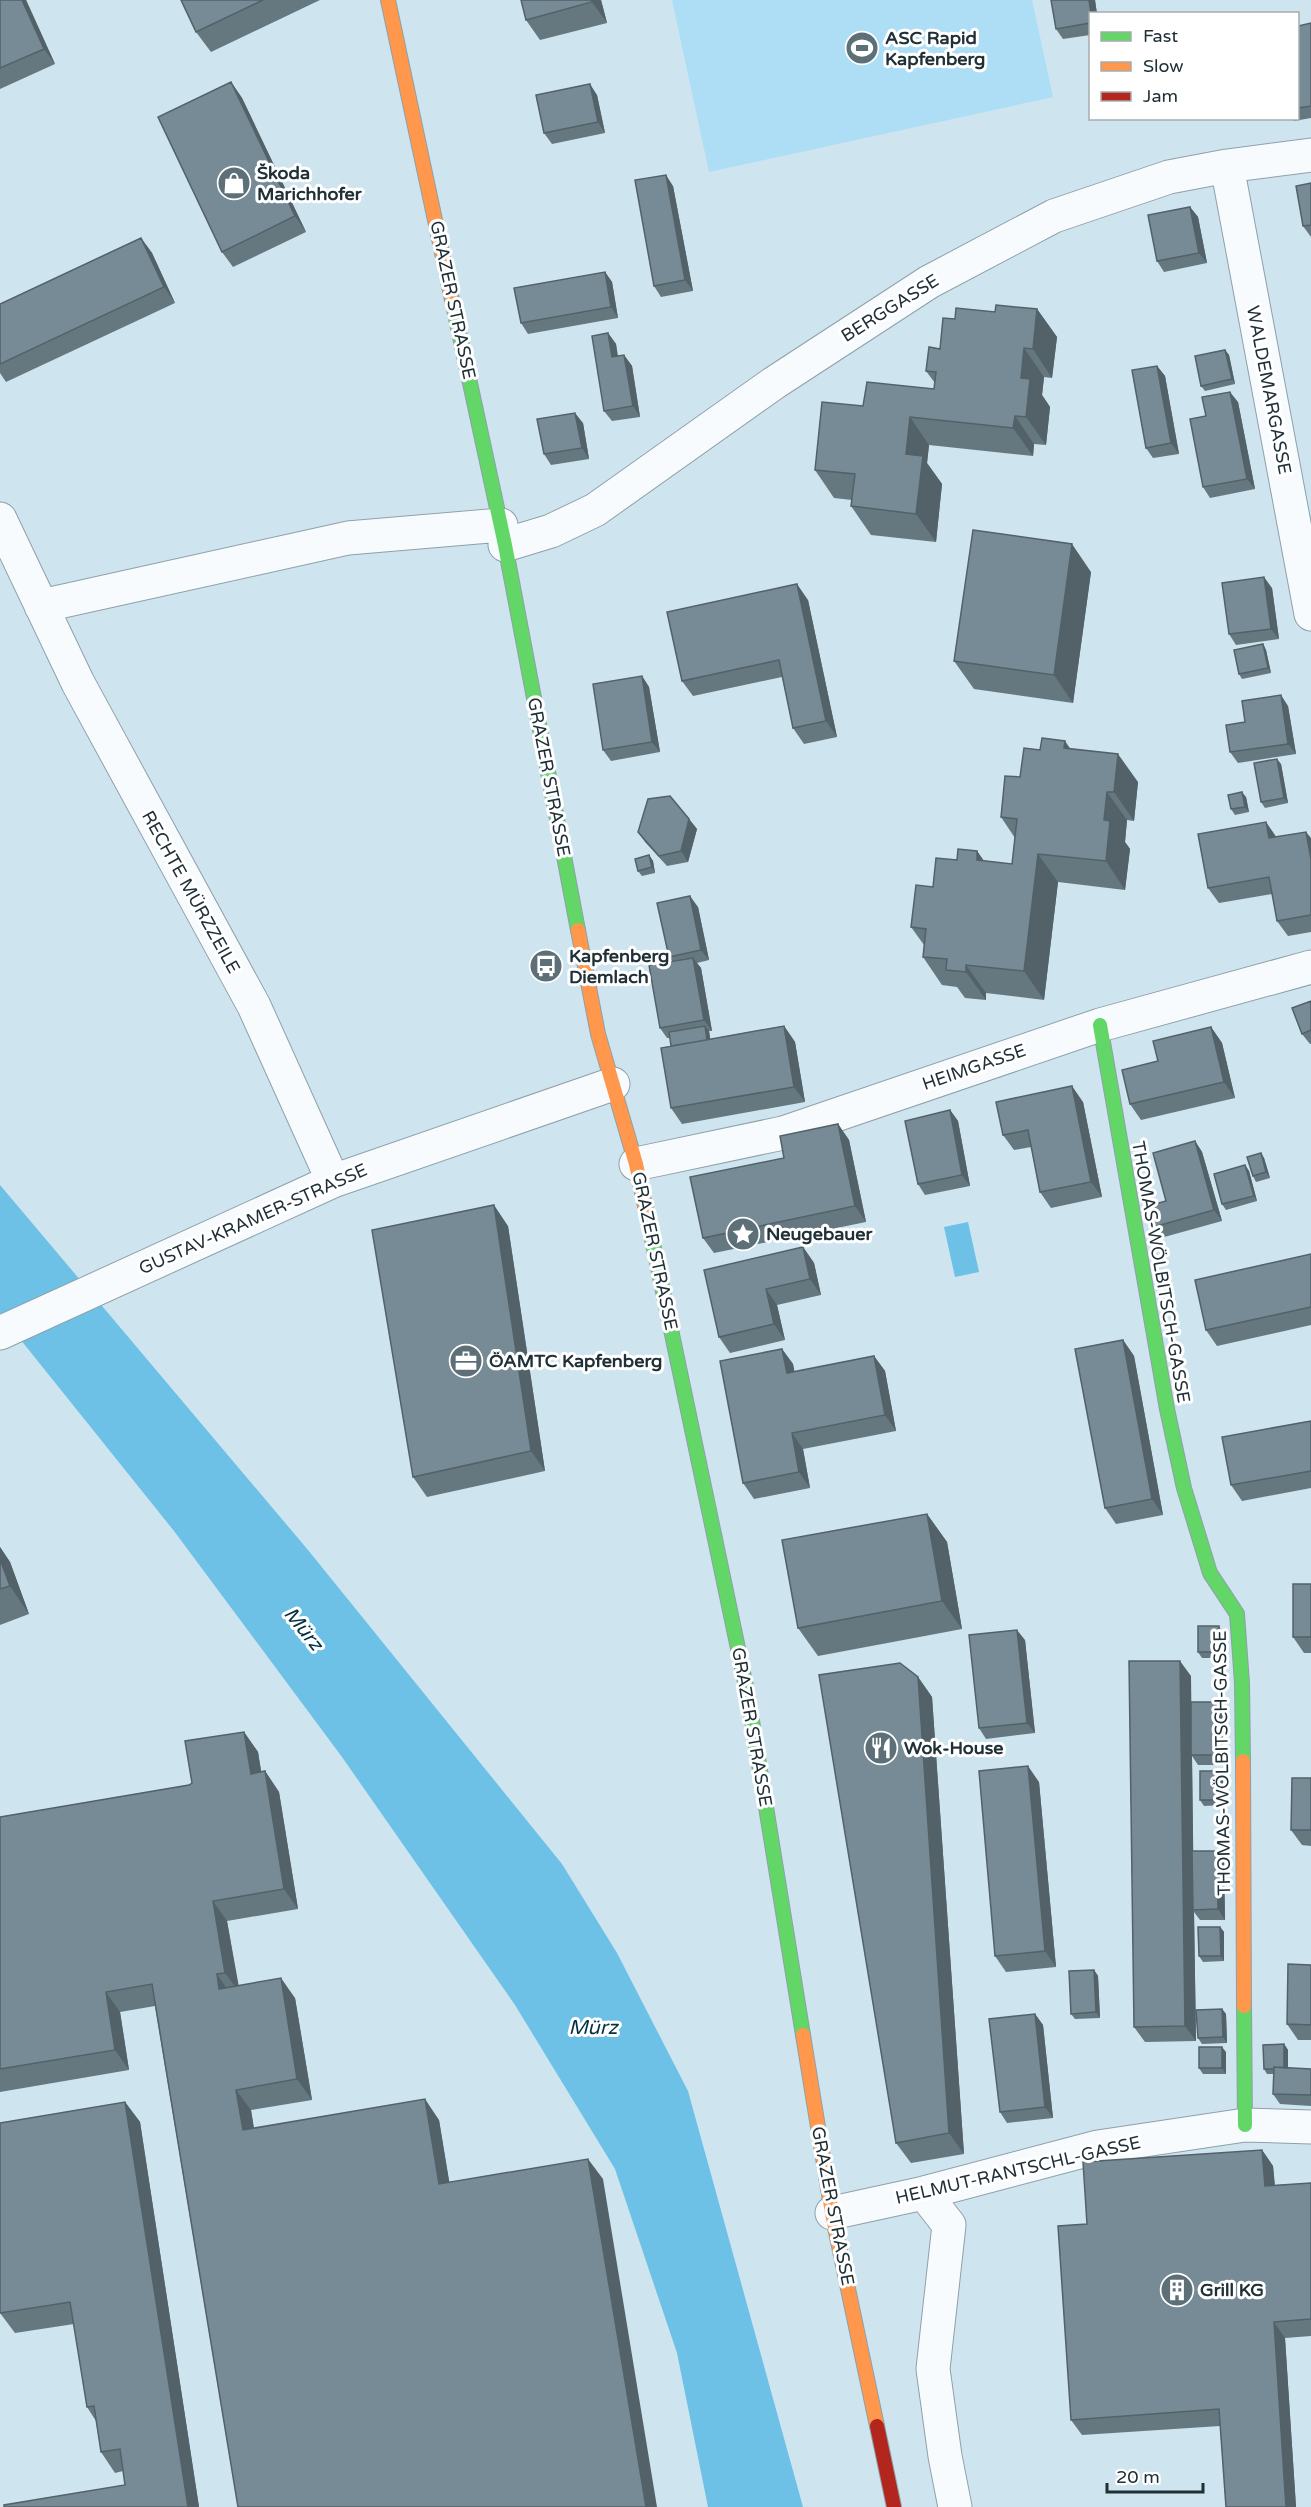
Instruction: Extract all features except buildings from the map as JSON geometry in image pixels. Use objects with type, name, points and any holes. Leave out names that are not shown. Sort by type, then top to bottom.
[{"type":"main road","name":"GRAZER STRASSE","points":[[388,0],[503,535],[598,1034],[636,1164],[748,1696],[832,2213],[894,2507]]},
{"type":"main road","name":"THOMAS-WÖLBITSCH-GASSE","points":[[1100,1025],[1167,1409],[1184,1488],[1210,1573],[1238,1614],[1242,1683],[1245,2125]]},
{"type":"street","name":"BERGGASSE","points":[[503,535],[551,531],[595,510],[774,383],[929,282],[1054,216],[1169,177],[1311,154]]},
{"type":"street","name":"WALDEMARGASSE","points":[[1227,166],[1311,614]]},
{"type":"street","name":"RECHTE MÜRZZEILE","points":[[0,519],[78,683],[254,1006],[333,1181]]},
{"type":"street","points":[[41,606],[348,538],[503,535]]},
{"type":"street","name":"HEIMGASSE","points":[[636,1164],[783,1133],[1100,1025],[1311,967]]},
{"type":"street","name":"GUSTAV-KRAMER-STRASSE","points":[[0,1333],[333,1181],[613,1084]]},
{"type":"street","name":"HELMUT-RANTSCHL-GASSE","points":[[832,2213],[924,2193],[1098,2147],[1245,2125],[1311,2127]]},
{"type":"street","points":[[924,2193],[949,2225],[933,2369],[945,2456],[955,2507]]},
{"type":"shaded area","name":"ASC Rapid Kapfenberg","points":[[672,0],[1032,0],[1053,97],[709,172]]},
{"type":"water","name":"Mürz","points":[[0,1185],[308,1550],[562,1864],[617,1953],[688,2091],[803,2507],[708,2507],[677,2353],[615,2169],[515,2005],[342,1757],[174,1531],[0,1314]]},
{"type":"water","points":[[968,1222],[979,1272],[955,1277],[944,1227]]},
{"type":"traffic: fast","points":[[451,295],[505,545],[578,930]]},
{"type":"traffic: fast","points":[[1100,1025],[1167,1409],[1184,1488],[1210,1573],[1237,1614],[1242,1683],[1243,1761]]},
{"type":"traffic: fast","points":[[648,1220],[748,1696],[803,2035]]},
{"type":"traffic: fast","points":[[1244,2006],[1245,2125]]},
{"type":"traffic: slow","points":[[388,0],[451,295]]},
{"type":"traffic: slow","points":[[578,930],[598,1034],[636,1164],[648,1220]]},
{"type":"traffic: slow","points":[[1243,1761],[1244,2006]]},
{"type":"traffic: slow","points":[[803,2035],[832,2213],[877,2426]]},
{"type":"traffic: jam","points":[[877,2426],[894,2507]]},
{"type":"place","name":"ASC Rapid Kapfenberg","points":[[862,48]]},
{"type":"place","name":"Škoda Marichhofer","points":[[234,183]]},
{"type":"place","name":"Kapfenberg Diemlach","points":[[546,966]]},
{"type":"place","name":"Neugebauer","points":[[743,1234]]},
{"type":"place","name":"ÖAMTC Kapfenberg","points":[[466,1361]]},
{"type":"place","name":"Wok-House","points":[[881,1748]]},
{"type":"place","name":"Grill KG","points":[[1177,2290]]}]
